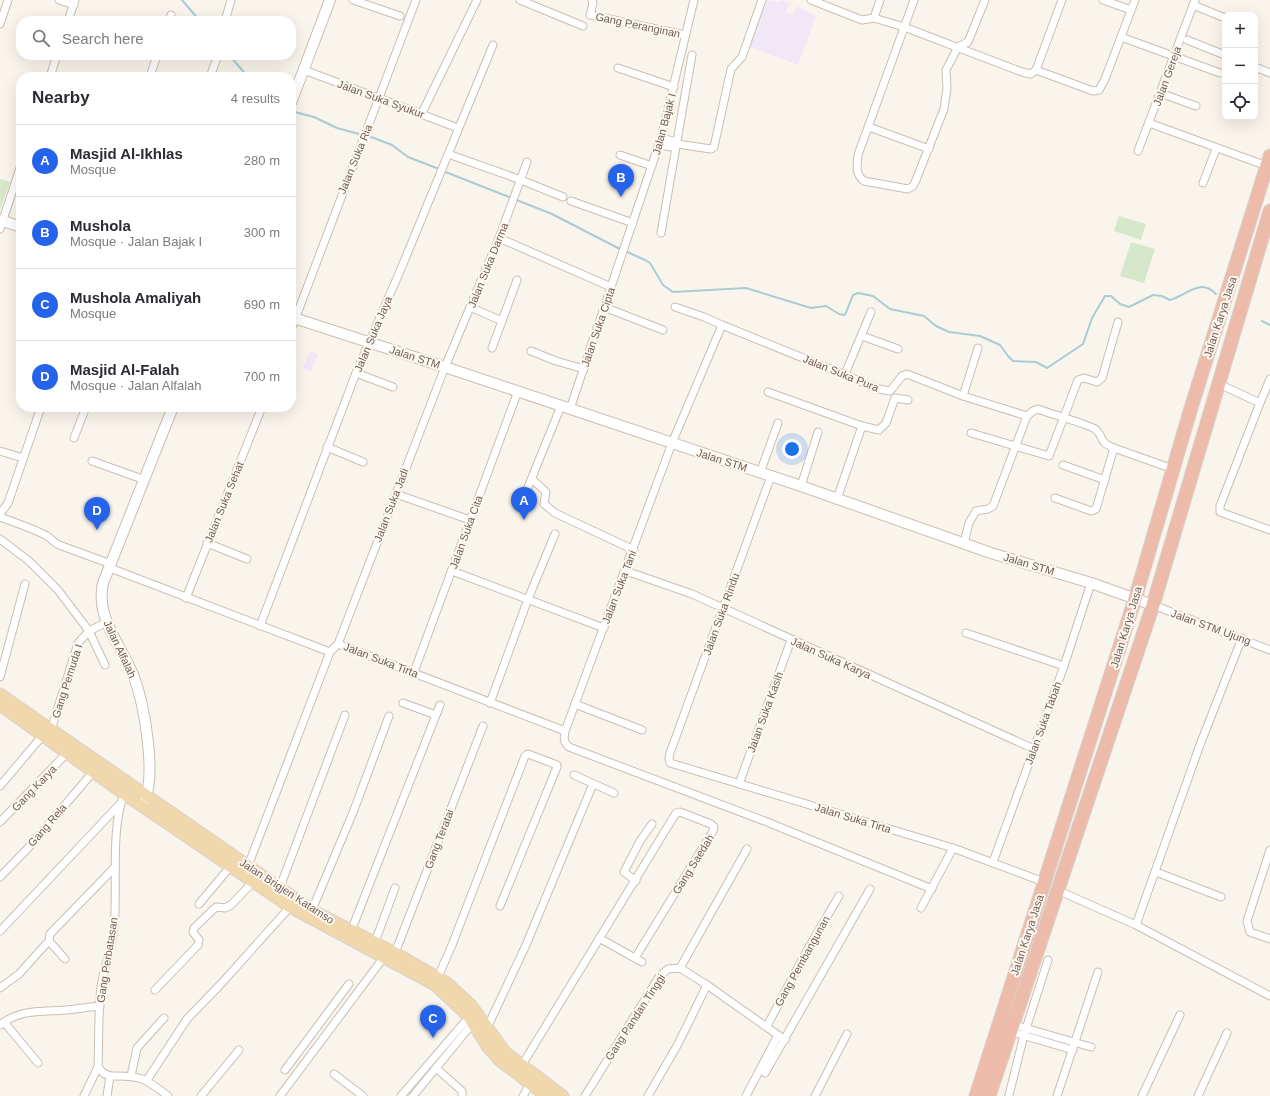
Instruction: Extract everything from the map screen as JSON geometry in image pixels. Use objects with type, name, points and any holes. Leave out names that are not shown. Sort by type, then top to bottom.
[{"type":"highway","name":"Jalan Karya Jasa","points":[[976,1096],[1135,599],[1173,469],[1268,161]]},
{"type":"highway","name":"Jalan Karya Jasa","points":[[989,1096],[1040,938],[1153,606],[1219,384],[1237,317],[1268,217]]},
{"type":"highway","points":[[1251,219],[1268,217]]},
{"type":"highway","points":[[969,1096],[1009,979],[1027,935]]},
{"type":"highway","points":[[1002,1095],[1021,1030],[1040,938]]},
{"type":"main road","name":"Jalan Brigjen Katamso","points":[[0,694],[47,733],[67,753],[93,772],[122,799],[144,801],[280,887],[338,929],[384,957],[435,985],[453,1000],[471,1020],[487,1046],[499,1060],[546,1096]]},
{"type":"main road","name":"Jalan Brigjen Katamso","points":[[0,705],[47,733],[144,801],[230,867],[290,907],[338,929],[351,931],[375,942],[438,977],[463,997],[500,1046],[522,1065],[563,1096]]},
{"type":"street","points":[[0,24],[8,0]]},
{"type":"street","points":[[59,0],[74,2],[70,16]]},
{"type":"street","points":[[226,16],[231,0]]},
{"type":"street","points":[[296,90],[330,0]]},
{"type":"street","points":[[353,0],[400,16]]},
{"type":"street","name":"Jalan Suka Ria","points":[[296,310],[359,148],[380,99],[416,0]]},
{"type":"street","points":[[422,113],[477,0]]},
{"type":"street","points":[[520,0],[583,26]]},
{"type":"street","name":"Gang Peranginan","points":[[592,0],[593,3],[590,15],[685,35]]},
{"type":"street","name":"Jalan Bajak I","points":[[626,245],[660,142],[694,0]]},
{"type":"street","points":[[660,142],[673,141],[677,144],[712,149],[714,146],[731,69],[742,57],[762,0]]},
{"type":"street","points":[[811,0],[821,2],[862,20],[874,18],[904,27],[1022,72],[1031,74],[1036,70],[1062,0]]},
{"type":"street","points":[[874,18],[880,0]]},
{"type":"street","points":[[914,0],[858,155],[856,171],[858,177],[864,181],[908,189],[913,186],[929,149],[944,108],[947,88],[946,70],[958,47],[968,42],[985,0]]},
{"type":"street","points":[[1103,0],[1131,10]]},
{"type":"street","points":[[1036,70],[1096,91],[1101,88],[1135,0]]},
{"type":"street","points":[[1194,3],[1222,17]]},
{"type":"street","name":"Jalan Gereja","points":[[1138,151],[1194,3]]},
{"type":"street","points":[[1121,38],[1220,73]]},
{"type":"street","points":[[1187,40],[1222,54]]},
{"type":"street","name":"Jalan Suka Jaya","points":[[260,626],[356,373],[493,45]]},
{"type":"street","points":[[661,233],[692,55]]},
{"type":"street","points":[[52,72],[55,60]]},
{"type":"street","points":[[152,72],[155,60]]},
{"type":"street","points":[[212,72],[216,60]]},
{"type":"street","points":[[618,68],[674,87]]},
{"type":"street","points":[[1258,68],[1270,73]]},
{"type":"street","name":"Jalan Suka Syukur","points":[[304,70],[380,99],[422,113],[458,128]]},
{"type":"street","points":[[1160,93],[1196,106]]},
{"type":"street","points":[[1149,123],[1216,149],[1268,161]]},
{"type":"street","points":[[868,127],[929,149]]},
{"type":"street","points":[[1203,183],[1216,149]]},
{"type":"street","points":[[448,154],[521,180],[563,197]]},
{"type":"street","points":[[620,156],[652,166]]},
{"type":"street","name":"Jalan Suka Darma","points":[[446,367],[516,195],[527,162]]},
{"type":"street","points":[[16,180],[1,223],[16,226]]},
{"type":"street","points":[[571,201],[633,223]]},
{"type":"street","points":[[499,238],[611,287]]},
{"type":"street","name":"Jalan Suka Cipta","points":[[526,492],[584,369],[626,245]]},
{"type":"street","points":[[492,348],[517,280]]},
{"type":"street","points":[[470,307],[502,321]]},
{"type":"street","points":[[604,307],[663,330]]},
{"type":"street","name":"Jalan Suka Pura","points":[[675,307],[704,317],[887,391],[894,388],[902,376],[907,374],[963,396],[1028,416]]},
{"type":"street","points":[[845,374],[871,312]]},
{"type":"street","name":"Jalan STM","points":[[296,319],[369,341],[760,472],[991,553],[1091,584],[1153,606]]},
{"type":"street","points":[[971,433],[1050,456],[1080,378],[1097,382],[1102,378],[1118,322]]},
{"type":"street","points":[[672,443],[722,325]]},
{"type":"street","points":[[862,336],[898,349]]},
{"type":"street","points":[[963,396],[978,348]]},
{"type":"street","points":[[531,351],[556,361],[584,369]]},
{"type":"street","name":"Jalan Suka Jadi","points":[[338,644],[446,367]]},
{"type":"street","points":[[356,373],[393,387]]},
{"type":"street","points":[[1270,379],[1219,510],[1222,513],[1270,530]]},
{"type":"street","points":[[1219,384],[1260,402]]},
{"type":"street","name":"Jalan Suka Cita","points":[[414,672],[518,391]]},
{"type":"street","points":[[768,392],[862,426],[879,430],[886,423],[895,398],[908,400]]},
{"type":"street","points":[[964,543],[969,523],[974,513],[979,509],[988,509],[993,506],[1028,416],[1033,411],[1038,409],[1089,426],[1095,430],[1104,444],[1173,469]]},
{"type":"street","points":[[0,515],[8,502],[39,412]]},
{"type":"street","points":[[74,438],[84,412]]},
{"type":"street","name":"Jalan Alfalah","points":[[144,801],[149,784],[149,759],[140,699],[134,677],[107,622],[102,608],[101,598],[103,583],[171,412]]},
{"type":"street","name":"Jalan Suka Sehat","points":[[186,598],[260,412]]},
{"type":"street","points":[[760,472],[778,423]]},
{"type":"street","points":[[836,498],[862,426]]},
{"type":"street","points":[[801,486],[818,432]]},
{"type":"street","name":"Jalan Suka Tani","points":[[565,731],[634,550],[672,443]]},
{"type":"street","points":[[327,447],[363,462]]},
{"type":"street","points":[[1055,498],[1093,510],[1098,506],[1114,448]]},
{"type":"street","points":[[0,450],[23,458]]},
{"type":"street","points":[[92,460],[145,480]]},
{"type":"street","points":[[1063,465],[1105,480]]},
{"type":"street","name":"Jalan Suka Rindu","points":[[670,753],[771,476]]},
{"type":"street","points":[[532,479],[546,492],[544,504],[555,513],[634,550]]},
{"type":"street","points":[[396,494],[470,520]]},
{"type":"street","name":"Jalan Suka Tirta","points":[[0,515],[49,537],[52,542],[186,598],[330,652],[338,644],[565,731]]},
{"type":"street","points":[[490,703],[528,600],[555,534]]},
{"type":"street","points":[[0,540],[29,561],[49,580],[89,631],[105,665]]},
{"type":"street","points":[[207,543],[247,559]]},
{"type":"street","points":[[452,571],[604,628]]},
{"type":"street","name":"Jalan Suka Karya","points":[[626,571],[692,594],[1034,749]]},
{"type":"street","points":[[0,676],[25,584]]},
{"type":"street","name":"Jalan Suka Tabah","points":[[993,862],[1064,666],[1091,584]]},
{"type":"street","name":"Jalan STM Ujung","points":[[1153,606],[1242,638],[1270,650]]},
{"type":"street","name":"Gang Pemuda I","points":[[47,733],[77,643],[89,631],[107,622]]},
{"type":"street","points":[[966,633],[1064,666]]},
{"type":"street","points":[[1136,925],[1156,872],[1196,755],[1242,638]]},
{"type":"street","name":"Jalan Suka Kasih","points":[[740,784],[792,640]]},
{"type":"street","points":[[248,866],[330,652]]},
{"type":"street","points":[[403,703],[436,715]]},
{"type":"street","points":[[575,704],[642,730]]},
{"type":"street","points":[[351,931],[440,705]]},
{"type":"street","points":[[280,887],[346,715]]},
{"type":"street","points":[[312,910],[354,810],[390,716]]},
{"type":"street","name":"Gang Teratai","points":[[395,953],[483,726]]},
{"type":"street","points":[[565,731],[564,739],[569,747],[767,822],[932,889]]},
{"type":"street","points":[[0,786],[47,733]]},
{"type":"street","name":"Gang Karya","points":[[0,822],[67,753]]},
{"type":"street","name":"Jalan Suka Tirta","points":[[670,753],[669,762],[673,765],[952,848],[1044,882]]},
{"type":"street","points":[[438,977],[525,756],[529,755],[557,765],[557,767],[500,906]]},
{"type":"street","name":"Gang Rela","points":[[0,877],[30,846],[93,772]]},
{"type":"street","points":[[574,775],[614,793]]},
{"type":"street","points":[[487,1028],[504,995],[526,945],[593,784]]},
{"type":"street","points":[[0,931],[122,799]]},
{"type":"street","name":"Gang Perbatasan","points":[[98,1066],[101,988],[114,927],[115,867],[122,799]]},
{"type":"street","name":"Gang Saedah","points":[[522,1065],[599,938],[636,881],[676,813],[680,812],[713,826],[713,831],[635,958]]},
{"type":"street","points":[[636,881],[624,872],[640,840],[652,824]]},
{"type":"street","points":[[921,908],[952,848]]},
{"type":"street","points":[[680,968],[747,849]]},
{"type":"street","points":[[1270,850],[1247,921],[1250,932],[1270,939]]},
{"type":"street","points":[[65,959],[49,941],[50,934],[115,867]]},
{"type":"street","points":[[199,904],[230,867]]},
{"type":"street","points":[[1156,872],[1221,897]]},
{"type":"street","points":[[155,990],[198,945],[199,940],[193,932],[194,928],[216,907],[226,908],[231,905],[253,882]]},
{"type":"street","points":[[375,942],[395,888]]},
{"type":"street","points":[[765,1073],[870,889]]},
{"type":"street","points":[[1057,890],[1136,925],[1270,996]]},
{"type":"street","name":"Gang Pembangunan","points":[[767,1026],[805,954],[839,896]]},
{"type":"street","points":[[147,1080],[193,1012],[220,985],[290,907]]},
{"type":"street","points":[[599,938],[642,962]]},
{"type":"street","points":[[0,988],[22,971],[46,944]]},
{"type":"street","points":[[280,1096],[384,957]]},
{"type":"street","points":[[1048,960],[1021,1030],[1074,1046],[1091,1048]]},
{"type":"street","name":"Gang Pandan Tinggi","points":[[585,1096],[659,977],[668,968],[680,968],[767,1026],[785,1040]]},
{"type":"street","points":[[1057,1096],[1098,972]]},
{"type":"street","points":[[285,1070],[349,984]]},
{"type":"street","points":[[648,1096],[678,1044],[707,985]]},
{"type":"street","points":[[38,1063],[2,1023],[15,1015],[28,1012],[100,1006]]},
{"type":"street","points":[[1142,1096],[1180,1015]]},
{"type":"street","points":[[131,1076],[137,1048],[164,1018]]},
{"type":"street","points":[[324,1019],[333,1025]]},
{"type":"street","points":[[414,1096],[471,1020]]},
{"type":"street","points":[[401,1096],[471,1020]]},
{"type":"street","points":[[1198,1096],[1227,1033]]},
{"type":"street","points":[[815,1096],[847,1034]]},
{"type":"street","points":[[746,1096],[778,1035]]},
{"type":"street","points":[[201,1096],[239,1050]]},
{"type":"street","points":[[84,1096],[98,1066],[103,1073],[110,1076],[131,1076],[147,1080],[168,1096]]},
{"type":"street","points":[[436,1068],[462,1091],[462,1096]]},
{"type":"street","points":[[334,1074],[363,1096]]},
{"type":"street","points":[[107,1096],[110,1076]]},
{"type":"street","points":[[523,1096],[530,1084]]},
{"type":"shaded area","points":[[767,0],[779,2],[782,0],[790,3],[786,12],[793,15],[797,6],[816,16],[798,65],[750,47]]},
{"type":"shaded area","points":[[310,351],[318,354],[311,372],[303,368]]},
{"type":"green space","points":[[0,179],[10,182],[0,210]]},
{"type":"green space","points":[[1119,216],[1146,224],[1141,240],[1114,231]]},
{"type":"green space","points":[[1131,242],[1155,249],[1144,283],[1120,276]]},
{"type":"waterway","points":[[182,0],[196,16]]},
{"type":"waterway","points":[[233,60],[244,72]]},
{"type":"waterway","points":[[296,112],[314,117],[337,128],[374,138],[392,145],[408,157],[439,169]]},
{"type":"waterway","points":[[443,171],[552,214],[616,247],[645,260],[650,263],[663,285],[673,292],[746,288],[811,308],[826,306],[839,314],[845,315],[853,295],[858,293],[873,296],[890,309],[924,316],[936,326],[949,332],[980,336],[1000,345],[1013,361],[1036,362],[1047,368],[1083,344],[1092,318],[1105,296],[1111,296],[1120,304],[1129,307],[1153,295],[1162,296],[1170,300],[1199,287],[1210,289],[1216,294]]},
{"type":"waterway","points":[[1262,321],[1270,325]]},
{"type":"place","name":"Mushola","points":[[621,197]]},
{"type":"place","name":"Masjid Al-Ikhlas","points":[[524,520]]},
{"type":"place","name":"Masjid Al-Falah","points":[[97,530]]},
{"type":"place","name":"Mushola Amaliyah","points":[[433,1038]]}]
